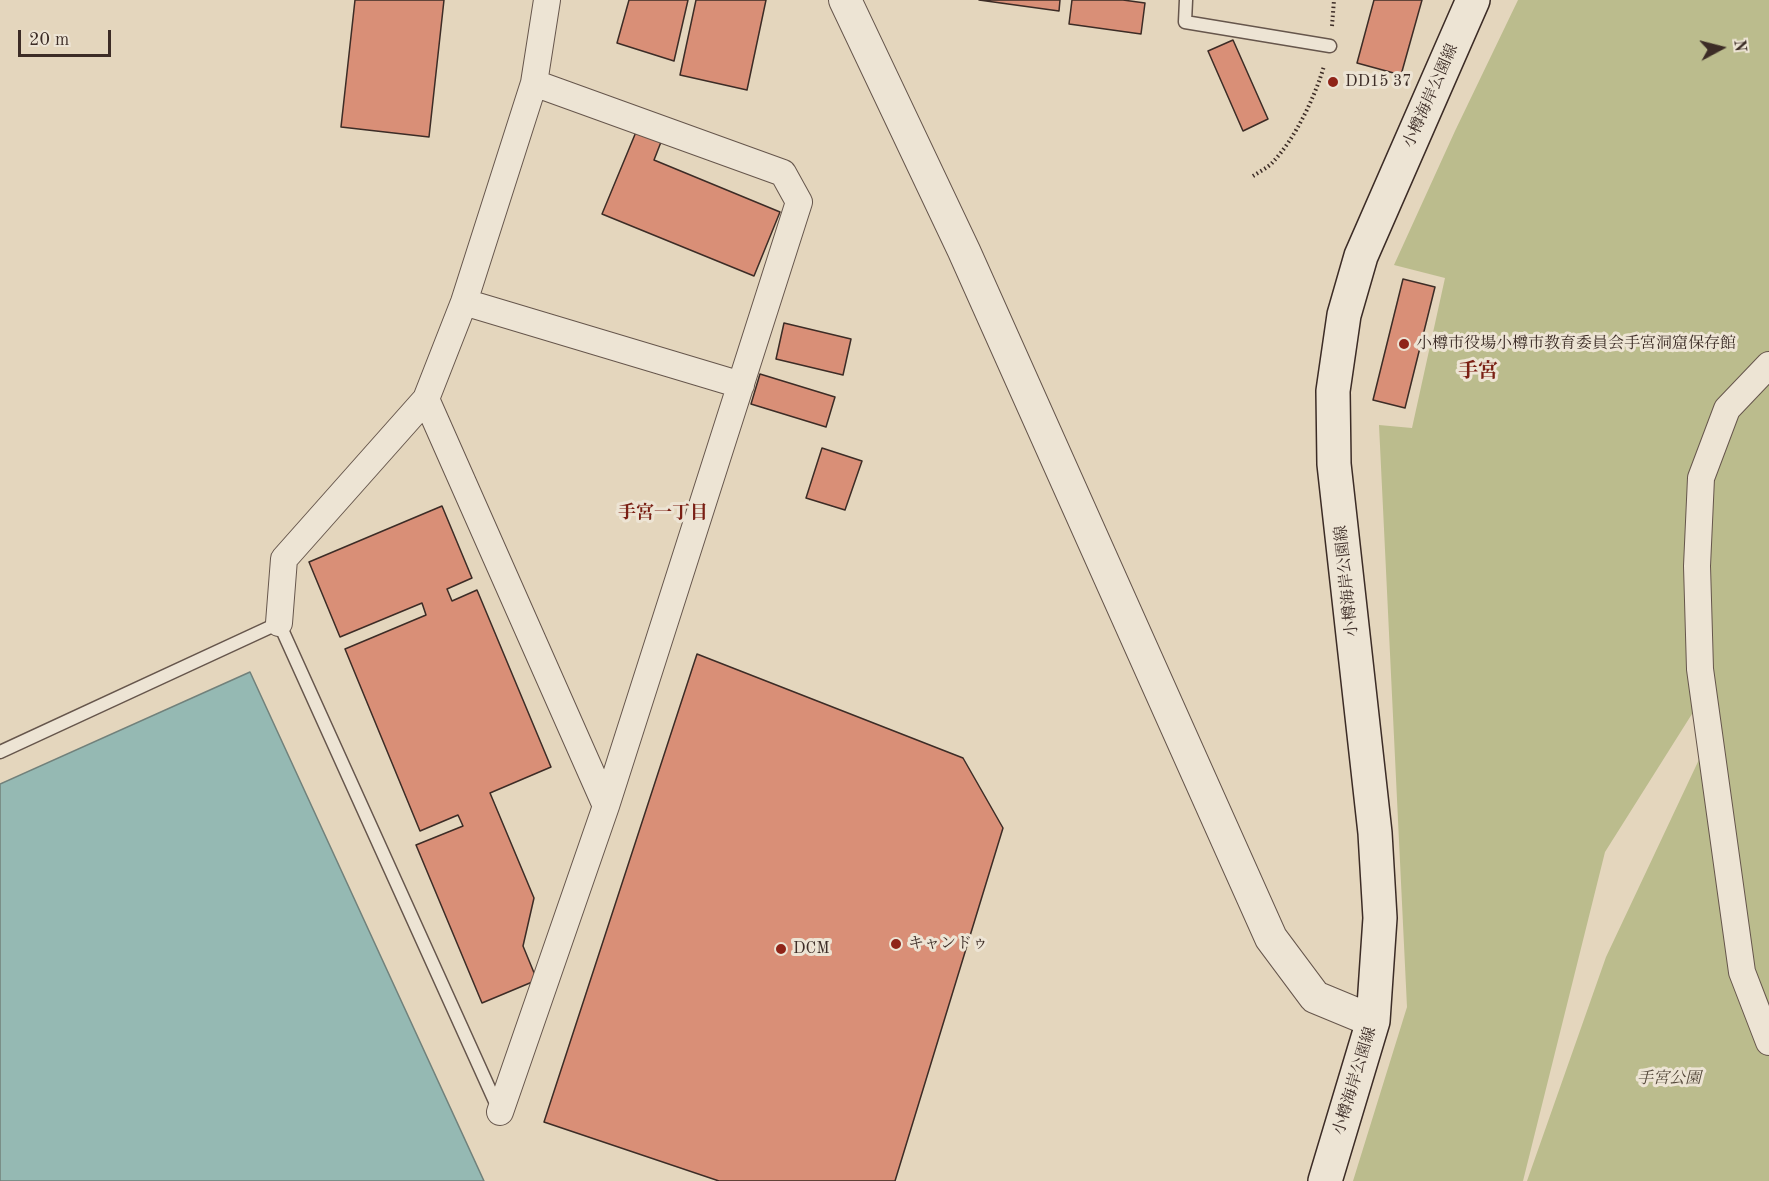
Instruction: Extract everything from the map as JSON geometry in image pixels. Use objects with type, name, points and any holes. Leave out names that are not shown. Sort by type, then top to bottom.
[{"type":"main road","name":"小樽海岸公園線","points":[[1324,1181],[1373,1021],[1380,918],[1375,833],[1334,464],[1333,391],[1344,315],[1361,256],[1473,0]]},
{"type":"street","points":[[279,623],[284,559],[426,399],[464,302],[534,83],[547,0]]},
{"type":"street","points":[[845,0],[964,251],[1271,938],[1315,997],[1373,1021]]},
{"type":"street","points":[[500,1112],[606,806],[799,202],[783,173],[534,83]]},
{"type":"street","points":[[464,302],[741,385]]},
{"type":"street","points":[[1769,365],[1727,410],[1701,478],[1697,566],[1700,669],[1743,972],[1769,1042]]},
{"type":"street","points":[[426,399],[606,806]]},
{"type":"lane","points":[[1186,0],[1185,22],[1330,46]]},
{"type":"lane","points":[[0,752],[279,623],[500,1112]]},
{"type":"path","points":[[1253,176],[1272,164],[1291,139],[1320,82],[1330,46],[1334,0]]},
{"type":"green space","name":"手宮公園","points":[[1518,0],[1769,0],[1769,1181],[1527,1181],[1606,957],[1720,715],[1714,679],[1605,852],[1523,1181],[1353,1181],[1407,1007],[1379,425],[1412,428],[1445,278],[1394,265]]},
{"type":"water","points":[[250,672],[484,1181],[0,1181],[0,784]]},
{"type":"building","points":[[355,0],[444,0],[429,137],[341,127]]},
{"type":"building","points":[[629,0],[688,0],[674,61],[617,43]]},
{"type":"building","points":[[696,0],[766,0],[747,90],[680,75]]},
{"type":"building","points":[[979,0],[1060,0],[1059,11]]},
{"type":"building","points":[[1072,0],[1123,0],[1145,3],[1141,34],[1069,24]]},
{"type":"building","points":[[1374,0],[1422,0],[1401,75],[1357,63]]},
{"type":"building","points":[[1233,40],[1268,119],[1243,131],[1208,51]]},
{"type":"building","points":[[636,132],[661,142],[654,160],[780,212],[754,276],[602,214]]},
{"type":"building","name":"小樽市役場小樽市教育委員会手宮洞窟保存館","points":[[1403,279],[1435,287],[1405,408],[1373,400]]},
{"type":"building","points":[[784,323],[851,339],[843,375],[776,359]]},
{"type":"building","points":[[760,374],[835,397],[826,427],[751,404]]},
{"type":"building","points":[[822,448],[862,461],[845,510],[806,498]]},
{"type":"building","points":[[442,506],[472,578],[447,589],[452,601],[477,590],[551,767],[490,793],[534,898],[523,946],[537,980],[482,1003],[416,845],[463,826],[458,815],[420,831],[345,649],[426,615],[422,603],[340,637],[309,562]]},
{"type":"building","points":[[697,654],[963,758],[1003,828],[895,1181],[719,1181],[544,1122]]},
{"type":"place","name":"DD15 37","points":[[1333,82]]},
{"type":"place","name":"小樽市役場小樽市教育委員会手宮洞窟保存館","points":[[1404,344]]},
{"type":"place","name":"キャンドゥ","points":[[896,944]]},
{"type":"place","name":"DCM","points":[[781,949]]},
{"type":"district","name":"手宮","points":[[1478,372]]},
{"type":"district","name":"手宮一丁目","points":[[663,513]]}]
